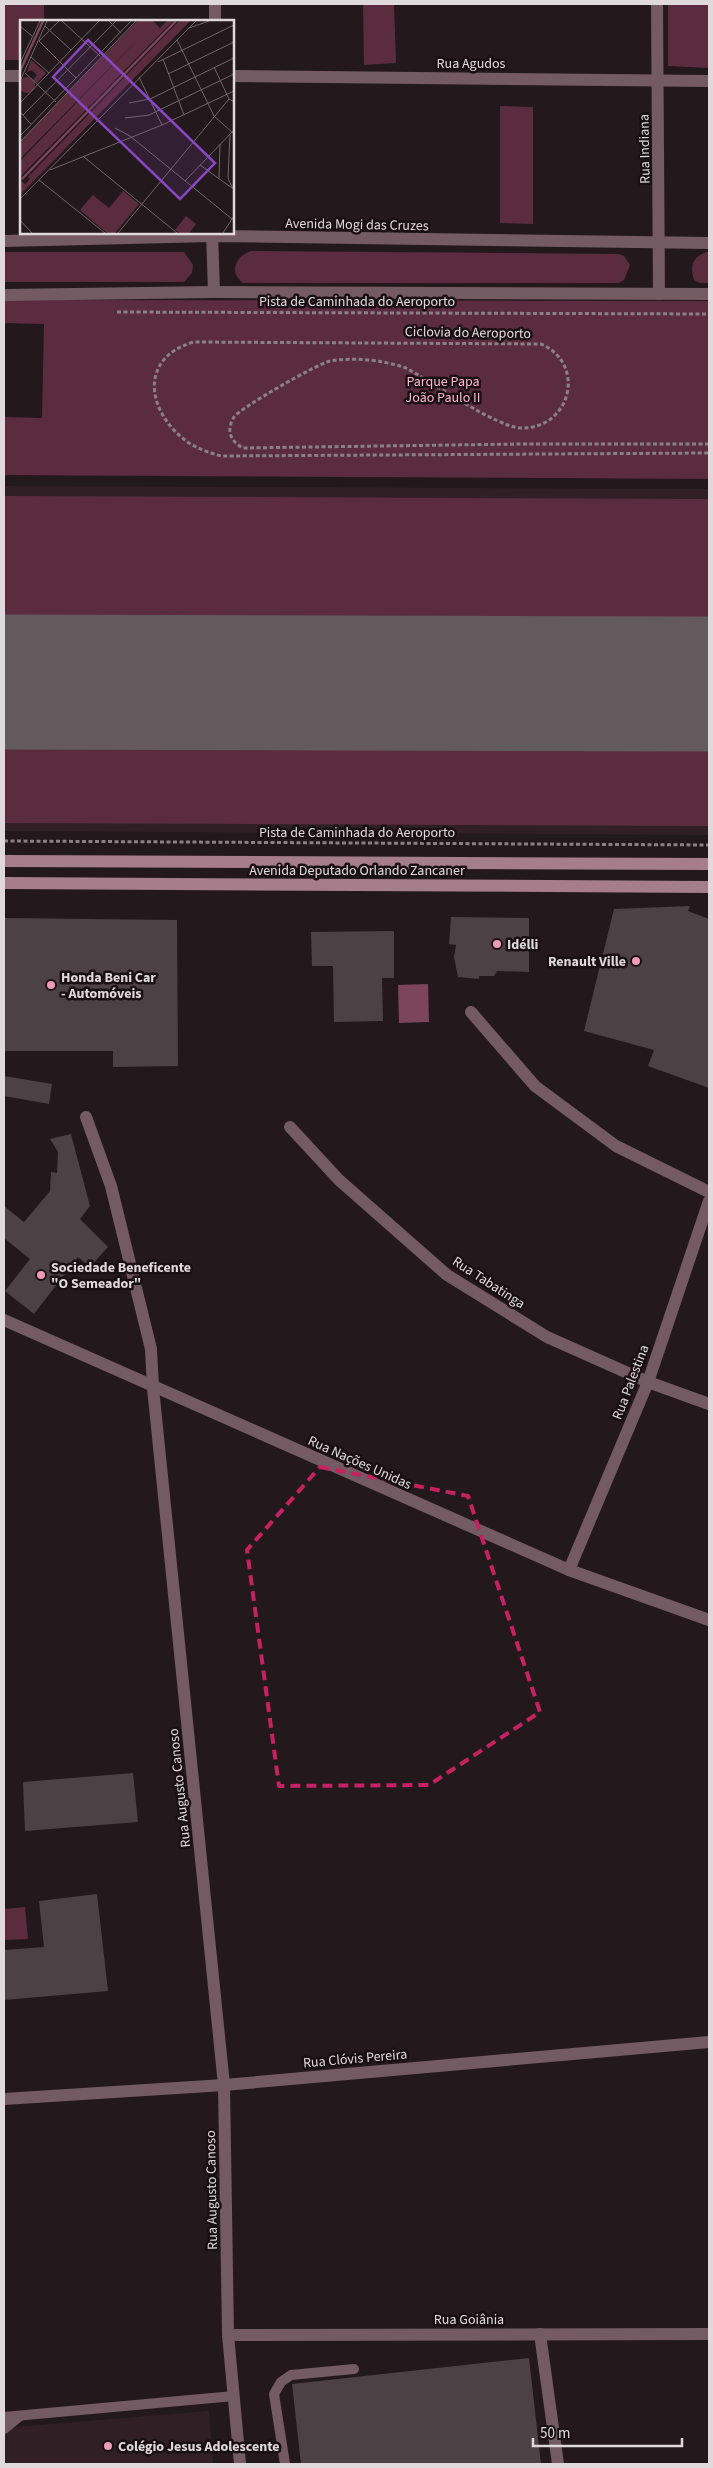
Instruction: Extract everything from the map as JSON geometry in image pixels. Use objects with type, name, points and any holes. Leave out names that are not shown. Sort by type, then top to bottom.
[{"type":"main road","name":"Avenida Deputado Orlando Zancaner","points":[[4,861],[709,864]]},
{"type":"main road","name":"Avenida Deputado Orlando Zancaner","points":[[4,883],[709,887]]},
{"type":"street","points":[[215,4],[215,20]]},
{"type":"street","name":"Rua Indiana","points":[[657,4],[659,294]]},
{"type":"street","points":[[4,76],[20,76]]},
{"type":"street","name":"Rua Agudos","points":[[234,76],[709,81]]},
{"type":"street","points":[[212,234],[214,292]]},
{"type":"street","name":"Avenida Mogi das Cruzes","points":[[4,241],[212,234],[660,244],[709,243]]},
{"type":"street","points":[[4,295],[214,292],[709,294]]},
{"type":"street","points":[[471,1012],[535,1086],[616,1146],[709,1192]]},
{"type":"street","name":"Rua Augusto Canoso","points":[[86,1117],[111,1186],[151,1349],[153,1388],[224,2085],[228,2335],[240,2464]]},
{"type":"street","name":"Rua Tabatinga","points":[[290,1127],[338,1180],[447,1275],[547,1338],[648,1382],[709,1404]]},
{"type":"street","name":"Rua Palestina","points":[[569,1570],[648,1382],[709,1202]]},
{"type":"street","name":"Rua Nações Unidas","points":[[4,1320],[153,1388],[569,1570],[709,1620]]},
{"type":"street","name":"Rua Clóvis Pereira","points":[[4,2099],[224,2085],[709,2042]]},
{"type":"street","points":[[540,2334],[558,2464]]},
{"type":"street","name":"Rua Goiânia","points":[[228,2335],[709,2334]]},
{"type":"lane","points":[[285,2464],[274,2394],[280,2382],[291,2375],[354,2369]]},
{"type":"lane","points":[[4,2417],[234,2396]]},
{"type":"lane","points":[[4,2430],[20,2416]]},
{"type":"path","name":"Pista de Caminhada do Aeroporto","points":[[109,312],[709,314]]},
{"type":"path","name":"Ciclovia do Aeroporto","points":[[709,444],[520,444],[243,448],[235,444],[231,437],[229,429],[235,415],[306,371],[329,361],[360,360],[393,364],[406,368],[504,424],[531,427],[550,419],[558,413],[567,397],[569,386],[567,369],[561,360],[549,348],[541,344],[194,342],[173,350],[164,357],[154,378],[157,404],[176,430],[188,443],[221,456],[709,453]]},
{"type":"path","name":"Pista de Caminhada do Aeroporto","points":[[4,842],[709,845]]},
{"type":"highlighted area","points":[[320,1467],[468,1496],[540,1712],[429,1785],[279,1786],[247,1550]]},
{"type":"shaded area","points":[[4,486],[709,489],[709,835],[4,831]]},
{"type":"shaded area","points":[[428,984],[429,1022],[399,1023],[398,985]]},
{"type":"shaded area","name":"Colégio Jesus Adolescente","points":[[209,2411],[213,2464],[4,2464],[4,2428]]},
{"type":"green space","points":[[5,4],[44,4],[44,20],[20,20],[20,60],[4,60]]},
{"type":"green space","points":[[363,4],[394,4],[396,63],[364,65]]},
{"type":"green space","points":[[668,4],[709,4],[709,68],[668,66]]},
{"type":"green space","points":[[500,106],[533,107],[533,224],[500,223]]},
{"type":"green space","points":[[251,251],[619,254],[624,256],[630,265],[624,280],[619,283],[243,283],[236,274],[236,265],[241,257]]},
{"type":"green space","points":[[4,252],[184,252],[193,265],[192,273],[184,282],[4,282]]},
{"type":"green space","points":[[709,252],[709,283],[700,283],[694,280],[692,267],[695,260]]},
{"type":"green space","name":"Parque Papa João Paulo II","points":[[4,300],[709,301],[709,479],[4,475],[4,417],[42,418],[44,324],[4,323]]},
{"type":"green space","points":[[4,496],[709,499],[709,653],[4,649]]},
{"type":"green space","points":[[4,718],[709,719],[709,826],[4,823]]},
{"type":"green space","points":[[25,1907],[28,1939],[4,1940],[4,1909]]},
{"type":"building","points":[[690,906],[688,911],[709,919],[709,1088],[648,1066],[654,1050],[584,1031],[614,909]]},
{"type":"building","points":[[451,917],[529,918],[529,972],[497,971],[494,976],[479,976],[479,979],[458,977],[454,957],[456,945],[449,944]]},
{"type":"building","points":[[4,918],[177,920],[178,1066],[113,1067],[113,1051],[4,1051]]},
{"type":"building","points":[[394,931],[394,978],[382,978],[383,1021],[334,1022],[333,966],[312,966],[311,932]]},
{"type":"building","points":[[4,1076],[52,1084],[49,1104],[4,1096]]},
{"type":"building","points":[[71,1134],[90,1206],[80,1219],[108,1247],[90,1267],[78,1257],[34,1314],[5,1291],[30,1259],[4,1238],[4,1206],[24,1222],[50,1191],[51,1172],[57,1173],[58,1152],[50,1139]]},
{"type":"building","points":[[133,1773],[138,1822],[25,1831],[23,1782]]},
{"type":"building","points":[[97,1894],[108,1991],[4,2000],[4,1950],[44,1947],[39,1901]]},
{"type":"building","points":[[529,2358],[541,2464],[301,2464],[292,2384]]},
{"type":"runway","points":[[4,682],[709,684]]},
{"type":"place","name":"Idélli","points":[[497,944]]},
{"type":"place","name":"Renault Ville","points":[[636,961]]},
{"type":"place","name":"Honda Beni Car - Automóveis","points":[[51,985]]},
{"type":"place","name":"Sociedade Beneficente \"O Semeador\"","points":[[41,1275]]},
{"type":"place","name":"Colégio Jesus Adolescente","points":[[108,2446]]}]
